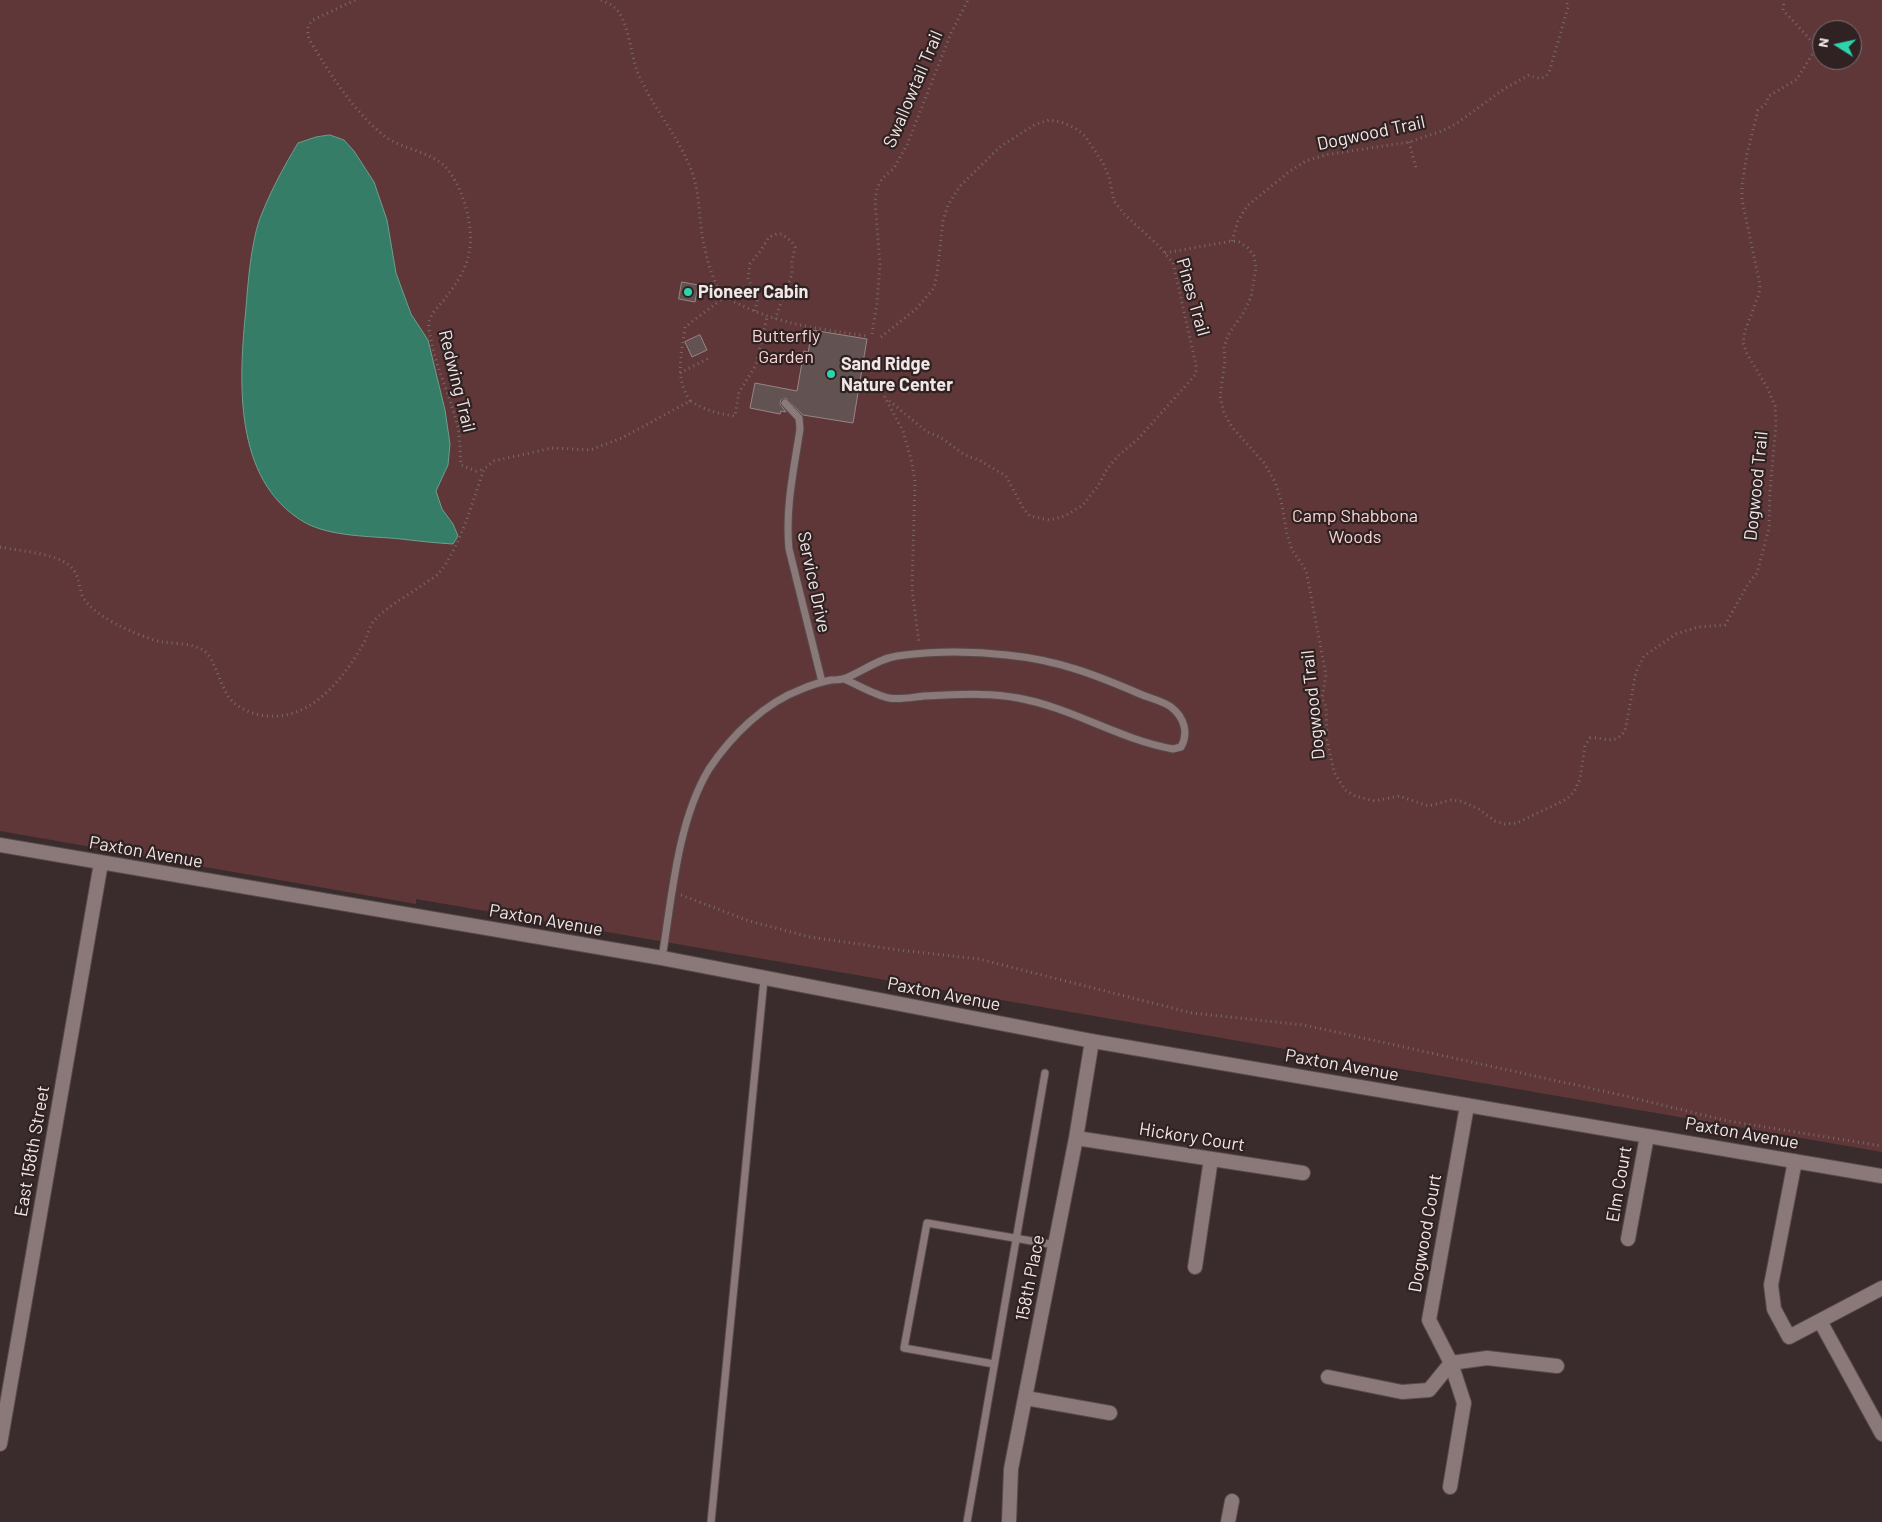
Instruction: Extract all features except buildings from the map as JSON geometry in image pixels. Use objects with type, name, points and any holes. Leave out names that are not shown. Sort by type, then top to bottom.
[{"type":"street","name":"Paxton Avenue","points":[[0,845],[662,958],[1092,1041],[1882,1176]]},
{"type":"street","name":"East 158th Street","points":[[0,1444],[101,863]]},
{"type":"street","name":"158th Place","points":[[1009,1522],[1011,1469],[1076,1138],[1092,1041]]},
{"type":"street","name":"Dogwood Court","points":[[1450,1488],[1464,1402],[1451,1363],[1429,1320],[1467,1106]]},
{"type":"street","name":"Elm Court","points":[[1628,1239],[1647,1136]]},
{"type":"street","name":"Hickory Court","points":[[1076,1138],[1303,1173]]},
{"type":"street","points":[[1196,1267],[1212,1159]]},
{"type":"street","points":[[1795,1161],[1771,1285],[1774,1309],[1789,1337],[1882,1288]]},
{"type":"street","points":[[1820,1321],[1882,1434]]},
{"type":"street","points":[[1328,1377],[1402,1392],[1429,1390],[1451,1363],[1487,1358],[1557,1366]]},
{"type":"street","points":[[1026,1398],[1110,1413]]},
{"type":"street","points":[[1228,1522],[1232,1501]]},
{"type":"lane","name":"Service Drive","points":[[785,403],[799,418],[800,429],[789,500],[787,528],[789,549],[822,682]]},
{"type":"lane","points":[[662,958],[687,819],[696,792],[710,768],[750,720],[792,694],[822,682],[844,679],[876,663],[895,657],[920,653],[1006,655],[1068,666],[1084,671],[1171,707],[1186,730],[1181,746],[1173,749],[1124,736],[1072,713],[1043,703],[993,694],[889,698],[844,679]]},
{"type":"lane","points":[[711,1522],[764,979]]},
{"type":"lane","points":[[967,1522],[1045,1073]]},
{"type":"lane","points":[[994,1364],[904,1348],[927,1223],[1055,1245]]},
{"type":"path","name":"Redwing Trail","points":[[355,0],[313,20],[308,25],[307,32],[309,39],[339,88],[361,112],[384,135],[400,146],[443,164],[451,174],[463,199],[470,225],[470,244],[467,261],[446,298],[433,312],[429,322],[434,354],[458,429],[461,465],[476,471],[484,469]]},
{"type":"path","points":[[601,0],[615,7],[622,16],[637,70],[654,106],[680,146],[690,167],[697,187],[701,229],[705,247],[721,292],[755,311],[775,319],[792,274],[795,247],[782,234],[769,236],[750,264],[748,279],[758,297],[755,311]]},
{"type":"path","name":"Swallowtail Trail","points":[[775,319],[806,327],[870,335],[877,303],[880,264],[875,201],[877,188],[882,179],[894,168],[907,145],[951,33],[968,0]]},
{"type":"path","name":"Dogwood Trail","points":[[1566,0],[1568,7],[1549,73],[1543,78],[1537,79],[1529,75],[1484,102],[1456,124],[1442,131],[1409,142],[1325,155],[1306,161],[1290,171],[1248,206],[1238,221],[1232,241],[1240,242],[1254,256],[1255,274],[1251,296],[1244,312],[1228,335],[1224,347],[1225,361],[1220,396],[1224,413],[1232,427],[1264,463],[1275,482],[1292,550],[1306,570],[1326,675],[1322,698],[1326,708],[1327,740],[1334,772],[1345,790],[1355,796],[1375,801],[1399,796],[1428,806],[1451,800],[1460,801],[1477,808],[1495,821],[1505,824],[1517,823],[1567,800],[1574,792],[1580,778],[1586,746],[1590,738],[1612,740],[1620,738],[1625,731],[1636,672],[1644,656],[1676,634],[1698,627],[1725,625],[1748,584],[1757,573],[1769,528],[1776,424],[1775,406],[1767,387],[1746,354],[1744,343],[1745,332],[1759,294],[1760,285],[1742,200],[1742,185],[1747,154],[1758,110],[1765,104],[1769,96],[1797,80],[1817,47],[1784,10],[1784,0]]},
{"type":"path","name":"Pines Trail","points":[[882,337],[916,309],[934,288],[943,221],[948,205],[960,186],[1001,146],[1036,124],[1049,120],[1061,122],[1075,128],[1085,136],[1103,163],[1114,201],[1125,216],[1166,253],[1172,263],[1179,284],[1187,330],[1194,352],[1196,374],[1138,439],[1119,455],[1107,469],[1098,486],[1083,505],[1065,516],[1049,520],[1030,516],[1023,508],[1006,476],[979,460],[965,455],[940,437],[927,432],[886,398]]},
{"type":"path","points":[[1409,142],[1416,168]]},
{"type":"path","points":[[1166,253],[1232,241]]},
{"type":"path","points":[[726,296],[685,327],[679,374],[682,389],[690,401],[704,410],[735,416],[739,392],[756,365],[767,316]]},
{"type":"path","points":[[679,374],[709,358]]},
{"type":"path","points":[[877,383],[903,431],[912,463],[915,482],[912,589],[920,653]]},
{"type":"path","points":[[0,547],[56,558],[69,565],[77,573],[83,597],[92,607],[119,626],[161,642],[192,646],[204,650],[231,700],[240,707],[259,715],[279,717],[299,712],[318,701],[338,681],[363,645],[372,624],[387,608],[439,574],[454,550],[484,469],[494,461],[552,448],[590,450],[622,438],[690,401]]},
{"type":"path","points":[[673,893],[690,897],[749,921],[810,937],[979,959],[1192,1013],[1304,1025],[1621,1095],[1728,1121],[1882,1146]]},
{"type":"green space","name":"Camp Shabbona Woods","points":[[0,0],[1882,0],[1882,1152],[416,899],[416,904],[0,831]]},
{"type":"shaded area","points":[[330,135],[344,140],[354,151],[374,182],[387,220],[396,273],[411,314],[428,340],[445,410],[450,444],[448,465],[436,491],[442,509],[453,524],[458,536],[453,544],[351,535],[314,527],[304,522],[281,504],[264,481],[252,454],[245,426],[242,365],[249,275],[256,231],[272,191],[298,143]]},
{"type":"place","name":"Pioneer Cabin","points":[[688,292]]},
{"type":"place","name":"Sand Ridge Nature Center","points":[[831,374]]},
{"type":"park label","name":"Butterfly Garden","points":[[786,346]]}]
